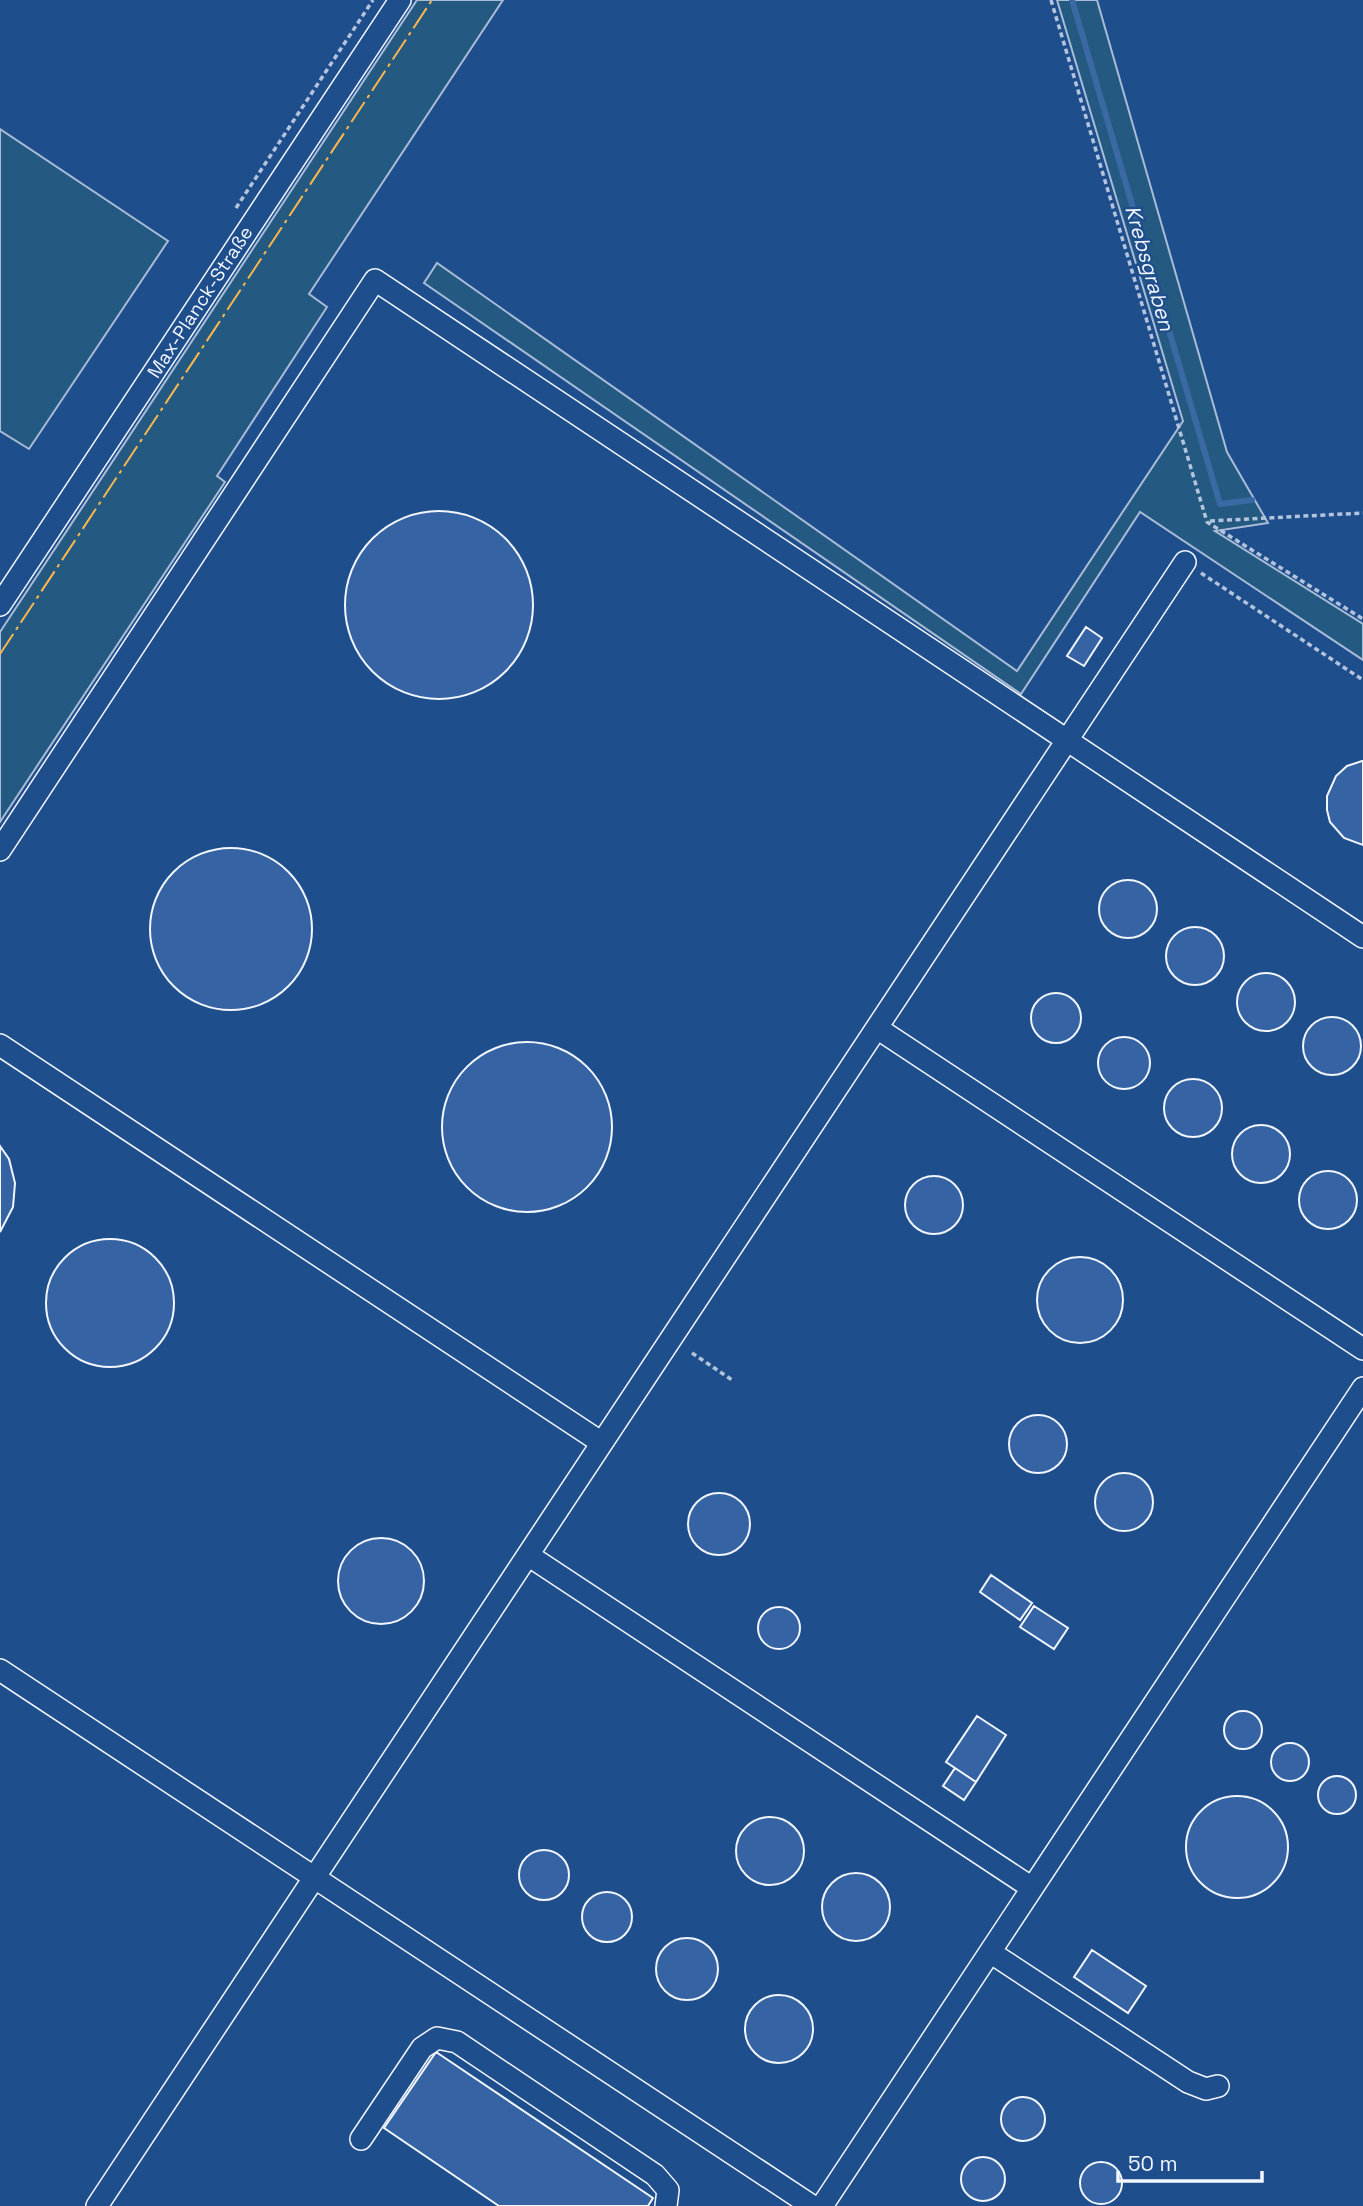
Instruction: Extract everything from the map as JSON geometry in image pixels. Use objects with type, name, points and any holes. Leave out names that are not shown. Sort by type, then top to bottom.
[{"type":"street","name":"Max-Planck-Straße","points":[[0,605],[400,0]]},
{"type":"street","points":[[0,850],[375,280],[1363,937]]},
{"type":"street","points":[[97,2206],[1185,562]]},
{"type":"street","points":[[877,1028],[1363,1349]]},
{"type":"street","points":[[0,1045],[602,1443]]},
{"type":"street","points":[[822,2206],[1363,1388]]},
{"type":"street","points":[[528,1555],[1032,1888]]},
{"type":"street","points":[[0,1670],[812,2206]]},
{"type":"street","points":[[990,1952],[1188,2082],[1206,2089],[1218,2087]]},
{"type":"street","points":[[361,2139],[422,2048],[438,2038],[457,2042],[655,2175],[668,2190],[666,2206]]},
{"type":"path","points":[[1051,0],[1208,522],[1363,619]]},
{"type":"path","points":[[1208,522],[1363,513]]},
{"type":"path","points":[[1185,562],[1363,680]]},
{"type":"path","points":[[692,1353],[732,1380]]},
{"type":"shaded area","points":[[417,0],[503,0],[309,294],[327,307],[217,476],[225,482],[0,822],[0,632]]},
{"type":"shaded area","points":[[1057,0],[1097,0],[1227,452],[1268,523],[1215,531],[1363,624],[1363,660],[1140,512],[1021,694],[424,283],[437,263],[1017,671],[1183,421]]},
{"type":"shaded area","points":[[0,129],[168,241],[29,449],[0,431]]},
{"type":"building","points":[[439,511],[475,518],[505,539],[526,569],[533,605],[526,641],[505,671],[475,692],[439,699],[403,692],[373,671],[352,641],[345,605],[352,569],[373,539],[403,518]]},
{"type":"building","points":[[1086,627],[1102,638],[1084,666],[1067,656]]},
{"type":"building","points":[[1363,761],[1363,845],[1344,838],[1330,822],[1327,796],[1336,776],[1347,766]]},
{"type":"building","points":[[231,848],[262,854],[276,861],[288,872],[299,884],[306,898],[312,929],[306,960],[299,974],[288,986],[276,997],[262,1004],[231,1010],[200,1004],[186,997],[174,986],[163,974],[156,960],[150,929],[156,898],[163,884],[174,872],[186,861],[200,854]]},
{"type":"building","points":[[1122,880],[1134,880],[1149,888],[1157,903],[1157,915],[1149,930],[1134,938],[1122,938],[1107,930],[1099,915],[1099,903],[1107,888]]},
{"type":"building","points":[[1189,927],[1201,927],[1216,935],[1224,950],[1224,962],[1216,977],[1201,985],[1189,985],[1174,977],[1166,962],[1166,950],[1174,935]]},
{"type":"building","points":[[1260,973],[1272,973],[1287,981],[1295,996],[1295,1008],[1287,1023],[1272,1031],[1260,1031],[1245,1023],[1237,1008],[1237,996],[1245,981]]},
{"type":"building","points":[[1046,994],[1066,994],[1080,1008],[1080,1028],[1066,1042],[1046,1042],[1032,1028],[1032,1008]]},
{"type":"building","points":[[1326,1017],[1338,1017],[1353,1025],[1361,1040],[1361,1052],[1353,1067],[1338,1075],[1326,1075],[1311,1067],[1303,1052],[1303,1040],[1311,1025]]},
{"type":"building","points":[[1124,1037],[1134,1039],[1142,1045],[1148,1053],[1148,1073],[1142,1081],[1134,1087],[1124,1089],[1114,1087],[1106,1081],[1100,1073],[1098,1063],[1100,1053],[1106,1045],[1114,1039]]},
{"type":"building","points":[[527,1042],[560,1048],[587,1067],[606,1094],[612,1127],[606,1160],[587,1187],[560,1206],[527,1212],[494,1206],[467,1187],[448,1160],[442,1127],[448,1094],[467,1067],[494,1048]]},
{"type":"building","points":[[1187,1079],[1199,1079],[1214,1087],[1222,1102],[1222,1114],[1214,1129],[1199,1137],[1187,1137],[1172,1129],[1164,1114],[1164,1102],[1172,1087]]},
{"type":"building","points":[[1255,1125],[1267,1125],[1282,1133],[1290,1148],[1290,1160],[1282,1175],[1267,1183],[1255,1183],[1240,1175],[1232,1160],[1232,1148],[1240,1133]]},
{"type":"building","points":[[0,1146],[9,1159],[15,1183],[13,1207],[0,1232]]},
{"type":"building","points":[[1322,1171],[1334,1171],[1349,1179],[1357,1194],[1357,1206],[1349,1221],[1334,1229],[1322,1229],[1307,1221],[1299,1206],[1299,1194],[1307,1179]]},
{"type":"building","points":[[928,1176],[940,1176],[955,1184],[963,1199],[963,1211],[955,1226],[940,1234],[928,1234],[913,1226],[905,1211],[905,1199],[913,1184]]},
{"type":"building","points":[[110,1239],[135,1244],[155,1258],[169,1278],[174,1303],[169,1328],[155,1348],[135,1362],[110,1367],[85,1362],[65,1348],[51,1328],[46,1303],[51,1278],[65,1258],[85,1244]]},
{"type":"building","points":[[1080,1257],[1104,1264],[1116,1276],[1123,1300],[1116,1324],[1104,1336],[1080,1343],[1056,1336],[1044,1324],[1037,1300],[1044,1276],[1056,1264]]},
{"type":"building","points":[[1032,1415],[1044,1415],[1059,1423],[1067,1438],[1067,1450],[1059,1465],[1044,1473],[1032,1473],[1017,1465],[1009,1450],[1009,1438],[1017,1423]]},
{"type":"building","points":[[1118,1473],[1130,1473],[1145,1481],[1153,1496],[1153,1508],[1145,1523],[1130,1531],[1118,1531],[1103,1523],[1095,1508],[1095,1496],[1103,1481]]},
{"type":"building","points":[[719,1493],[741,1502],[750,1524],[741,1546],[719,1555],[697,1546],[688,1524],[697,1502]]},
{"type":"building","points":[[381,1538],[397,1542],[411,1551],[420,1565],[424,1581],[420,1597],[411,1611],[397,1620],[381,1624],[365,1620],[351,1611],[342,1597],[338,1581],[342,1565],[351,1551],[365,1542]]},
{"type":"building","points":[[991,1575],[1032,1603],[1020,1620],[980,1592]]},
{"type":"building","points":[[1034,1606],[1068,1628],[1054,1649],[1020,1627]]},
{"type":"building","points":[[779,1607],[794,1613],[800,1628],[794,1643],[779,1649],[764,1643],[758,1628],[764,1613]]},
{"type":"building","points":[[1243,1711],[1256,1717],[1262,1730],[1256,1743],[1243,1749],[1230,1743],[1224,1730],[1230,1717]]},
{"type":"building","points":[[977,1716],[1006,1735],[976,1782],[946,1762]]},
{"type":"building","points":[[1290,1743],[1303,1749],[1309,1762],[1303,1775],[1290,1781],[1277,1775],[1271,1762],[1277,1749]]},
{"type":"building","points":[[955,1768],[976,1782],[964,1800],[943,1786]]},
{"type":"building","points":[[1337,1776],[1351,1781],[1356,1795],[1351,1809],[1337,1814],[1323,1809],[1318,1795],[1323,1781]]},
{"type":"building","points":[[1237,1796],[1256,1800],[1273,1811],[1284,1828],[1288,1847],[1284,1866],[1273,1883],[1256,1894],[1237,1898],[1218,1894],[1201,1883],[1190,1866],[1186,1847],[1190,1828],[1201,1811],[1218,1800]]},
{"type":"building","points":[[770,1817],[783,1820],[794,1827],[801,1838],[804,1851],[801,1864],[794,1875],[783,1882],[770,1885],[757,1882],[746,1875],[739,1864],[736,1851],[739,1838],[746,1827],[757,1820]]},
{"type":"building","points":[[544,1850],[562,1857],[569,1875],[562,1893],[544,1900],[526,1893],[519,1875],[526,1857]]},
{"type":"building","points":[[856,1873],[869,1876],[880,1883],[887,1894],[890,1907],[887,1920],[880,1931],[869,1938],[856,1941],[843,1938],[832,1931],[825,1920],[822,1907],[825,1894],[832,1883],[843,1876]]},
{"type":"building","points":[[607,1892],[625,1899],[632,1917],[625,1935],[607,1942],[589,1935],[582,1917],[589,1899]]},
{"type":"building","points":[[687,1938],[709,1947],[718,1969],[709,1991],[687,2000],[665,1991],[656,1969],[665,1947]]},
{"type":"building","points":[[1092,1950],[1146,1986],[1128,2013],[1074,1977]]},
{"type":"building","points":[[779,1995],[792,1998],[803,2005],[810,2016],[813,2029],[810,2042],[803,2053],[792,2060],[779,2063],[766,2060],[755,2053],[748,2042],[745,2029],[748,2016],[755,2005],[766,1998]]},
{"type":"building","points":[[436,2052],[653,2198],[648,2206],[499,2206],[384,2128]]},
{"type":"building","points":[[1023,2097],[1038,2104],[1045,2119],[1038,2134],[1023,2141],[1008,2134],[1001,2119],[1008,2104]]},
{"type":"building","points":[[983,2157],[998,2164],[1005,2179],[998,2194],[983,2201],[968,2194],[961,2179],[968,2164]]},
{"type":"building","points":[[1101,2162],[1116,2168],[1122,2183],[1116,2198],[1101,2204],[1086,2198],[1080,2183],[1086,2168]]},
{"type":"waterway","name":"Krebsgraben","points":[[1072,0],[1220,504],[1252,500]]},
{"type":"power","points":[[0,654],[432,0]]}]
